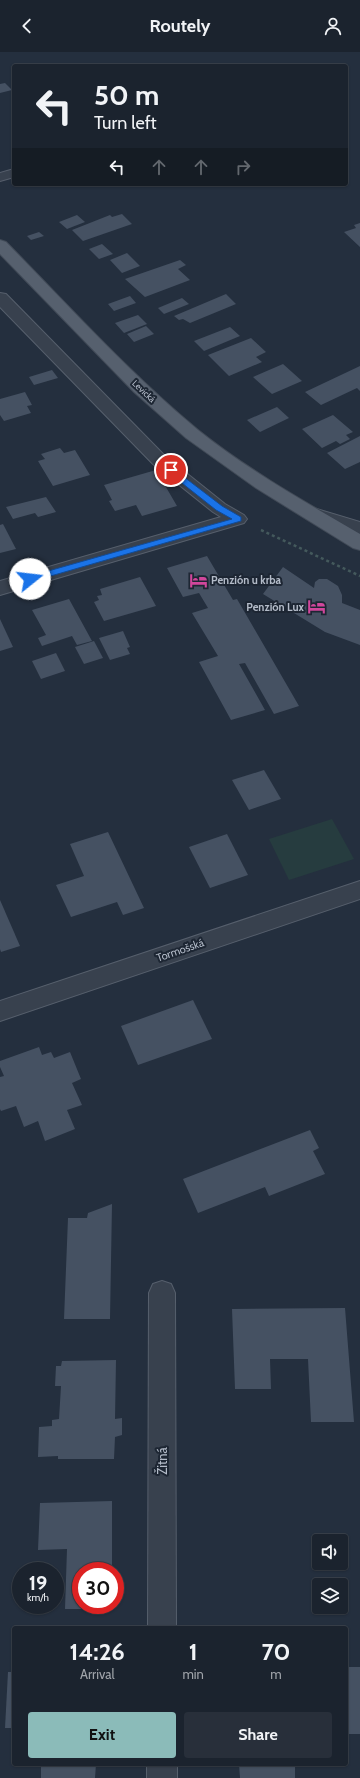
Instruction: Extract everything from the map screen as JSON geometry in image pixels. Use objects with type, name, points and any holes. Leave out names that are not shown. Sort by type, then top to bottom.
[{"type":"main road","name":"Levická","points":[[0,245],[140,388],[182,425],[220,455],[308,512],[360,543]]},
{"type":"street","points":[[0,298],[159,460],[219,508],[238,519]]},
{"type":"street","name":"Levická","points":[[308,512],[360,528]]},
{"type":"street","points":[[0,588],[238,519]]},
{"type":"street","name":"Tormošská","points":[[0,1011],[360,890]]},
{"type":"street","name":"Žitná","points":[[162,1293],[162,1626]]},
{"type":"street","points":[[162,1766],[162,1778]]},
{"type":"lane","points":[[0,177],[12,174]]},
{"type":"path","points":[[238,519],[360,576]]},
{"type":"green space","points":[[332,819],[354,859],[289,880],[269,839]]},
{"type":"building","points":[[5,83],[12,90],[0,93],[0,84]]},
{"type":"building","points":[[122,214],[132,224],[83,241],[72,230],[110,215],[112,217]]},
{"type":"building","points":[[77,215],[85,222],[67,229],[59,222]]},
{"type":"building","points":[[360,223],[360,247],[344,232],[356,228],[354,225]]},
{"type":"building","points":[[39,232],[44,236],[31,240],[27,236]]},
{"type":"building","points":[[102,244],[113,254],[99,259],[89,249]]},
{"type":"building","points":[[127,253],[140,266],[122,273],[110,260]]},
{"type":"building","points":[[180,260],[186,265],[178,269],[190,280],[145,297],[125,279]]},
{"type":"building","points":[[226,294],[236,304],[190,323],[183,319],[179,320],[174,316]]},
{"type":"building","points":[[130,296],[136,303],[114,311],[108,304]]},
{"type":"building","points":[[182,298],[189,304],[164,314],[158,308]]},
{"type":"building","points":[[138,315],[147,324],[124,333],[115,323]]},
{"type":"building","points":[[146,326],[154,334],[134,342],[127,334]]},
{"type":"building","points":[[230,327],[240,336],[204,351],[194,341]]},
{"type":"building","points":[[251,338],[266,352],[256,357],[262,362],[229,376],[208,355]]},
{"type":"building","points":[[283,364],[302,381],[272,394],[253,377]]},
{"type":"building","points":[[360,366],[360,391],[357,388],[321,405],[305,392]]},
{"type":"building","points":[[52,370],[58,378],[34,385],[29,377]]},
{"type":"building","points":[[25,392],[32,405],[27,406],[31,413],[4,421],[0,415],[0,399]]},
{"type":"building","points":[[277,407],[289,418],[260,432],[247,420]]},
{"type":"building","points":[[333,415],[353,432],[346,435],[350,439],[340,444],[336,441],[322,448],[302,429]]},
{"type":"building","points":[[360,436],[360,462],[345,469],[327,453]]},
{"type":"building","points":[[60,448],[64,453],[75,450],[90,475],[53,486],[38,461],[45,459],[41,454]]},
{"type":"building","points":[[156,470],[177,506],[142,516],[136,505],[115,511],[109,501],[112,500],[104,485]]},
{"type":"building","points":[[46,497],[56,512],[38,517],[35,513],[13,519],[6,507]]},
{"type":"building","points":[[3,524],[16,549],[0,553],[0,525]]},
{"type":"building","points":[[207,556],[233,600],[237,599],[299,706],[274,714],[245,663],[239,664],[265,710],[231,720],[199,662],[218,656],[192,613],[208,608],[199,593],[183,597],[167,568]]},
{"type":"building","name":"Penzión Lux","points":[[283,567],[314,588],[315,582],[319,579],[327,579],[338,586],[342,595],[342,603],[360,610],[360,645],[325,632],[263,594]]},
{"type":"building","points":[[140,577],[156,606],[104,621],[94,602],[99,600],[97,596],[102,595],[100,589]]},
{"type":"building","points":[[69,599],[92,641],[77,645],[72,636],[42,646],[38,638],[46,635],[32,610]]},
{"type":"building","points":[[0,619],[13,647],[0,651]]},
{"type":"building","points":[[123,631],[130,647],[127,648],[130,654],[110,660],[99,638]]},
{"type":"building","points":[[94,641],[103,658],[84,664],[75,647]]},
{"type":"building","points":[[56,653],[65,671],[41,679],[32,661]]},
{"type":"building","points":[[264,770],[281,799],[249,810],[232,780]]},
{"type":"building","points":[[108,832],[144,908],[123,915],[117,902],[71,917],[56,885],[84,876],[70,844]]},
{"type":"building","points":[[227,834],[248,875],[210,888],[189,847]]},
{"type":"building","points":[[0,900],[20,946],[1,952],[0,949]]},
{"type":"building","points":[[193,1000],[212,1039],[138,1065],[121,1026]]},
{"type":"building","points":[[39,1047],[42,1055],[51,1052],[54,1058],[70,1052],[81,1079],[72,1083],[82,1105],[67,1110],[75,1129],[45,1141],[38,1121],[24,1127],[16,1106],[1,1111],[0,1109],[0,1077],[4,1076],[0,1067],[0,1061]]},
{"type":"building","points":[[310,1130],[319,1148],[313,1151],[325,1174],[269,1196],[265,1187],[198,1213],[183,1179]]},
{"type":"building","points":[[112,1204],[110,1319],[64,1319],[68,1218],[87,1218],[88,1213]]},
{"type":"building","points":[[345,1308],[354,1422],[311,1422],[308,1359],[270,1359],[271,1389],[235,1389],[232,1309]]},
{"type":"building","points":[[116,1360],[115,1419],[122,1418],[122,1435],[115,1437],[114,1459],[58,1459],[58,1456],[38,1457],[39,1427],[52,1426],[52,1420],[59,1419],[61,1386],[55,1386],[56,1366],[61,1366],[62,1361]]},
{"type":"building","points":[[112,1501],[112,1562],[72,1562],[72,1609],[65,1609],[67,1549],[38,1550],[40,1503]]},
{"type":"building","points":[[348,1667],[360,1667],[360,1734],[348,1734]]},
{"type":"building","points":[[8,1672],[12,1672],[12,1728],[5,1728]]},
{"type":"building","points":[[41,1766],[96,1766],[95,1778],[41,1778]]},
{"type":"building","points":[[239,1766],[295,1766],[295,1778],[240,1778]]},
{"type":"place","name":"Penzión u krba","points":[[198,580]]},
{"type":"place","name":"Penzión Lux","points":[[317,607]]},
{"type":"route","points":[[30,579],[238,519],[219,508],[171,470]]}]
